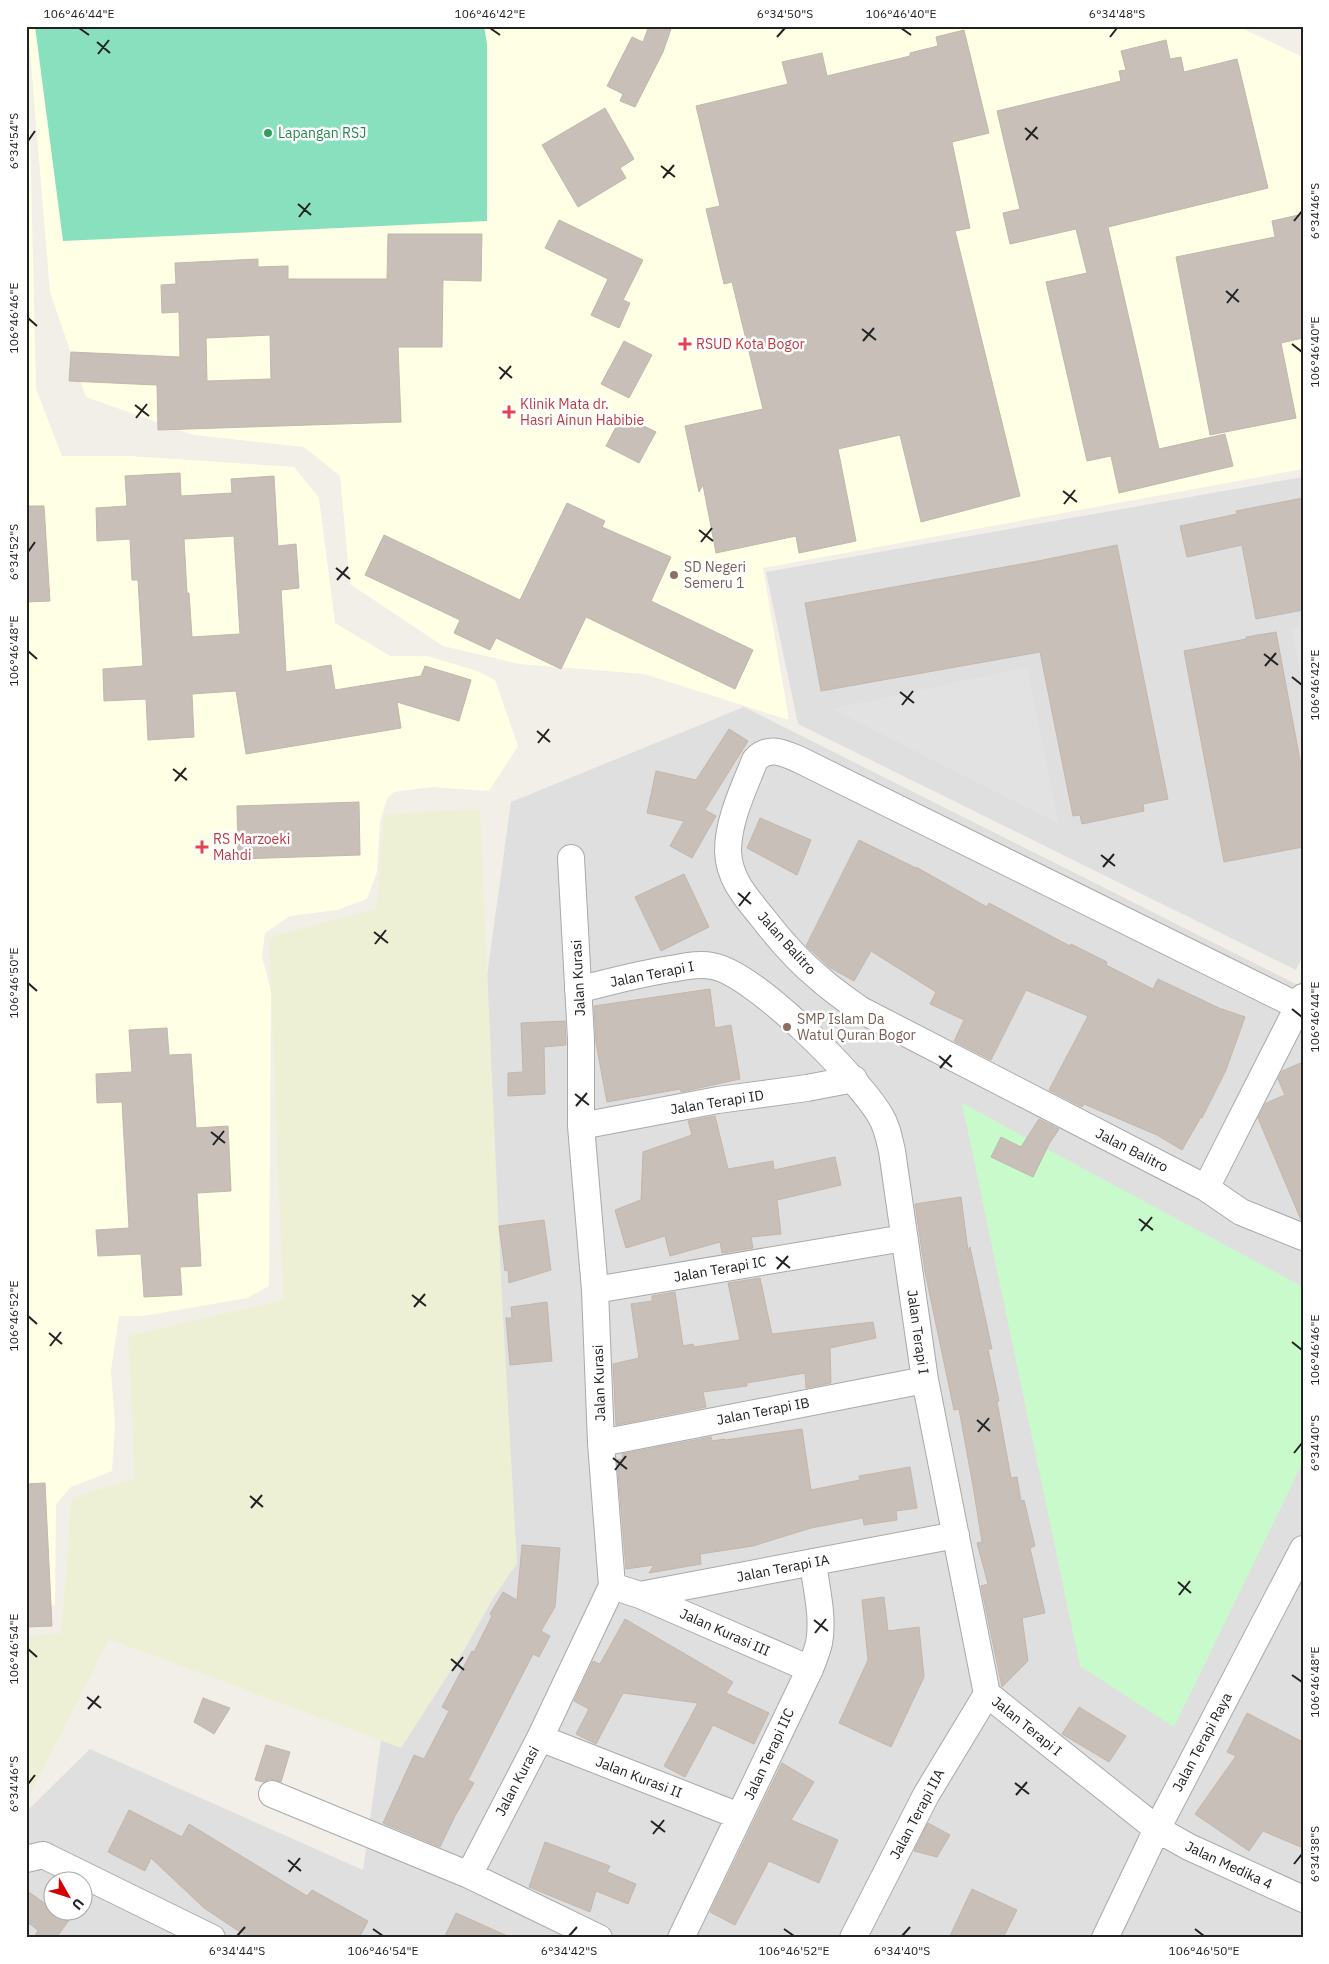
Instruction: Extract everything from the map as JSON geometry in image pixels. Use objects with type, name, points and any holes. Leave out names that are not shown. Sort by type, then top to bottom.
[{"type":"street","name":"Jalan Balitro","points":[[770,751],[800,760],[1300,1001],[1206,1188],[861,1010],[802,963],[740,890],[732,875],[729,861],[729,836],[755,760],[760,755],[770,751]]},
{"type":"street","name":"Jalan Kurasi","points":[[469,1875],[540,1738],[612,1586],[601,1443],[595,1290],[581,1126],[580,1039],[571,858]]},
{"type":"street","name":"Jalan Terapi I","points":[[578,990],[651,972],[690,966],[719,967],[755,988],[803,1030],[854,1080],[881,1116],[892,1151],[925,1380],[987,1694],[1157,1829]]},
{"type":"street","name":"Jalan Terapi ID","points":[[581,1126],[718,1100],[854,1080]]},
{"type":"street","points":[[1206,1188],[1241,1212],[1303,1237]]},
{"type":"street","name":"Jalan Terapi IC","points":[[595,1290],[904,1238]]},
{"type":"street","name":"Jalan Terapi IB","points":[[601,1443],[925,1380]]},
{"type":"street","name":"Jalan Terapi IA","points":[[612,1586],[640,1595],[956,1535]]},
{"type":"street","name":"Jalan Terapi Raya","points":[[1105,1938],[1157,1829],[1303,1549]]},
{"type":"street","name":"Jalan Terapi IIC","points":[[681,1938],[810,1669],[818,1644],[820,1628],[812,1562]]},
{"type":"street","name":"Jalan Kurasi III","points":[[640,1595],[810,1669]]},
{"type":"street","name":"Jalan Terapi IIA","points":[[853,1938],[926,1795],[987,1694]]},
{"type":"street","name":"Jalan Kurasi II","points":[[540,1738],[739,1816]]},
{"type":"street","points":[[272,1794],[469,1875],[599,1938]]},
{"type":"street","name":"Jalan Medika 4","points":[[1157,1829],[1189,1847],[1303,1899]]},
{"type":"street","points":[[26,1859],[43,1854],[212,1938]]},
{"type":"shaded area","name":"RSUD Kota Bogor","points":[[28,26],[1237,26],[1303,57],[1303,469],[763,568],[789,720],[644,674],[519,664],[443,646],[350,584],[340,476],[304,447],[193,435],[86,397],[50,292]]},
{"type":"shaded area","name":"RS Marzoeki Mahdi","points":[[26,99],[30,132],[36,389],[62,456],[130,456],[294,467],[319,498],[335,623],[390,656],[427,656],[477,671],[495,680],[518,746],[489,791],[431,787],[394,792],[387,799],[380,822],[377,872],[367,899],[337,910],[290,916],[265,933],[262,957],[271,991],[269,1286],[247,1298],[144,1316],[119,1316],[111,1370],[115,1426],[112,1471],[71,1487],[56,1504],[55,1605],[26,1610]]},
{"type":"shaded area","points":[[1303,477],[1303,955],[1296,970],[798,724],[766,572]]},
{"type":"shaded area","points":[[1303,625],[1303,687],[1291,628]]},
{"type":"shaded area","points":[[1027,667],[1059,824],[832,709]]},
{"type":"shaded area","points":[[744,707],[1298,985],[1303,978],[1303,1938],[26,1938],[26,1812],[90,1749],[363,1870],[511,802]]},
{"type":"shaded area","points":[[480,809],[501,1281],[517,1563],[401,1748],[109,1639],[26,1803],[26,1637],[61,1633],[72,1498],[135,1478],[128,1336],[283,1300],[269,937],[376,909],[384,814]]},
{"type":"green space","name":"Lapangan RSJ","points":[[35,26],[484,26],[487,44],[487,221],[63,241]]},
{"type":"green space","points":[[962,1103],[1303,1287],[1303,1462],[1174,1727],[1080,1666]]},
{"type":"building","points":[[649,26],[672,26],[663,52],[635,107],[620,101],[623,94],[607,86],[632,37],[643,42]]},
{"type":"building","points":[[964,30],[989,133],[952,142],[970,228],[955,231],[1020,496],[921,522],[900,435],[838,449],[856,541],[799,553],[796,536],[716,553],[703,485],[699,492],[685,426],[763,409],[732,282],[724,284],[706,209],[720,206],[696,106],[788,84],[782,62],[822,53],[827,76],[910,56],[910,53],[938,46],[936,37]]},
{"type":"building","points":[[1166,40],[1170,59],[1181,57],[1184,72],[1237,59],[1268,188],[1108,227],[1159,449],[1225,434],[1233,466],[1119,493],[1111,456],[1087,461],[1046,282],[1087,273],[1076,229],[1010,244],[1003,213],[1020,209],[997,111],[1121,81],[1119,71],[1126,70],[1121,51]]},
{"type":"building","points":[[605,108],[634,159],[620,168],[626,178],[578,207],[542,145]]},
{"type":"building","points":[[1303,214],[1303,338],[1281,343],[1296,418],[1210,435],[1176,257],[1275,237],[1272,221]]},
{"type":"building","points":[[559,220],[643,260],[623,300],[630,303],[619,328],[591,315],[608,279],[545,248]]},
{"type":"building","points":[[388,234],[482,234],[481,281],[443,280],[442,347],[398,347],[401,422],[158,430],[157,385],[69,381],[71,352],[180,357],[179,312],[162,313],[161,285],[176,284],[175,263],[258,259],[258,267],[288,266],[288,279],[387,279]],"holes":[[[270,335],[271,379],[207,381],[206,338]]]},
{"type":"building","points":[[624,341],[652,355],[629,398],[601,384]]},
{"type":"building","points":[[622,415],[656,432],[639,463],[606,446]]},
{"type":"building","points":[[180,473],[181,496],[232,493],[231,479],[274,476],[278,546],[296,544],[299,588],[281,590],[286,672],[331,665],[335,690],[421,676],[425,666],[471,680],[459,721],[397,702],[401,728],[246,754],[236,691],[192,694],[194,737],[148,740],[146,699],[104,701],[103,669],[143,666],[138,580],[132,580],[130,539],[97,541],[96,508],[127,506],[125,476]],"holes":[[[234,536],[240,634],[192,637],[184,539]]]},
{"type":"building","points":[[1303,498],[1303,610],[1256,619],[1242,545],[1187,557],[1180,526],[1237,514],[1236,511]]},
{"type":"building","points":[[567,503],[605,521],[602,527],[671,557],[651,601],[753,650],[735,689],[586,617],[561,669],[496,638],[490,650],[454,633],[460,620],[365,575],[384,535],[520,600]]},
{"type":"building","points":[[26,506],[44,506],[50,601],[26,602]]},
{"type":"building","points":[[1117,545],[1168,799],[1143,804],[1144,811],[1082,824],[1080,815],[1073,816],[1040,652],[821,691],[805,603]]},
{"type":"building","points":[[1276,632],[1303,776],[1303,847],[1224,862],[1184,651]]},
{"type":"building","points":[[729,729],[748,741],[705,810],[716,816],[692,858],[670,846],[684,821],[647,813],[656,771],[696,780]]},
{"type":"building","points":[[359,802],[360,855],[238,859],[237,806]]},
{"type":"building","points":[[760,818],[811,840],[797,875],[747,848]]},
{"type":"building","points":[[859,840],[916,867],[987,907],[989,903],[1070,946],[1071,944],[1107,962],[1106,965],[1153,989],[1158,979],[1219,1008],[1245,1017],[1226,1070],[1202,1118],[1182,1150],[1157,1135],[1084,1104],[1082,1107],[1049,1090],[1088,1016],[1026,990],[991,1060],[954,1041],[964,1020],[930,1004],[936,992],[871,951],[854,981],[829,967],[806,946]]},
{"type":"building","points":[[684,874],[709,927],[661,951],[635,897]]},
{"type":"building","points":[[710,989],[715,1028],[731,1025],[740,1079],[681,1092],[680,1089],[607,1102],[596,1043],[594,1006]]},
{"type":"building","points":[[565,1021],[566,1045],[544,1047],[545,1094],[508,1096],[508,1073],[523,1072],[521,1023]]},
{"type":"building","points":[[167,1028],[169,1055],[191,1054],[196,1128],[228,1126],[231,1191],[197,1193],[201,1266],[180,1267],[182,1295],[144,1297],[141,1254],[98,1256],[96,1230],[129,1228],[122,1102],[97,1103],[96,1074],[132,1072],[129,1030]]},
{"type":"building","points":[[1303,1062],[1303,1221],[1258,1118],[1266,1103],[1285,1095],[1278,1079],[1282,1071]]},
{"type":"building","points":[[715,1116],[728,1169],[773,1161],[774,1170],[835,1157],[841,1185],[777,1200],[781,1234],[751,1237],[753,1248],[722,1253],[720,1242],[670,1256],[665,1236],[626,1248],[615,1210],[641,1200],[643,1152],[692,1135],[688,1121]]},
{"type":"building","points":[[1039,1119],[1059,1129],[1049,1144],[1033,1177],[991,1157],[1001,1137],[1021,1147]]},
{"type":"building","points":[[961,1197],[968,1251],[970,1247],[992,1349],[988,1349],[999,1401],[997,1401],[1011,1478],[1017,1477],[1021,1501],[1024,1500],[1035,1546],[1030,1548],[1045,1613],[1022,1618],[1028,1661],[1002,1687],[981,1586],[988,1584],[977,1543],[982,1542],[973,1486],[959,1409],[954,1410],[925,1272],[915,1204]]},
{"type":"building","points":[[544,1220],[551,1270],[509,1283],[508,1270],[505,1271],[499,1226]]},
{"type":"building","points":[[760,1278],[772,1334],[873,1322],[876,1338],[830,1348],[831,1383],[806,1388],[805,1373],[747,1383],[747,1386],[703,1392],[706,1407],[616,1425],[613,1364],[639,1358],[631,1304],[652,1301],[652,1296],[675,1292],[683,1346],[693,1344],[694,1347],[740,1340],[728,1283]]},
{"type":"building","points":[[547,1302],[552,1361],[510,1365],[506,1318],[512,1318],[511,1307]]},
{"type":"building","points":[[802,1429],[811,1490],[860,1480],[859,1476],[910,1467],[917,1508],[896,1511],[897,1520],[864,1525],[863,1518],[811,1528],[753,1546],[700,1554],[701,1564],[649,1573],[654,1565],[626,1569],[617,1460],[623,1459],[622,1454],[711,1437],[712,1441],[725,1440]]},
{"type":"building","points":[[45,1483],[52,1626],[26,1627],[26,1484]]},
{"type":"building","points":[[522,1545],[560,1548],[555,1607],[541,1631],[550,1636],[539,1657],[533,1654],[468,1780],[474,1783],[440,1847],[383,1823],[414,1755],[424,1759],[449,1711],[442,1707],[472,1651],[474,1652],[492,1616],[490,1614],[503,1592],[517,1600]]},
{"type":"building","points":[[884,1597],[888,1631],[919,1627],[924,1677],[891,1747],[839,1723],[868,1660],[862,1600]]},
{"type":"building","points":[[625,1619],[733,1682],[726,1693],[769,1713],[754,1744],[713,1725],[685,1777],[664,1766],[698,1703],[623,1693],[596,1744],[576,1734],[589,1709],[574,1701],[593,1661],[600,1664]]},
{"type":"building","points":[[203,1698],[230,1708],[214,1734],[194,1722]]},
{"type":"building","points":[[1079,1707],[1126,1736],[1109,1762],[1062,1734]]},
{"type":"building","points":[[1247,1713],[1303,1742],[1303,1848],[1263,1831],[1249,1851],[1195,1814],[1236,1756],[1227,1752]]},
{"type":"building","points":[[266,1745],[290,1752],[281,1782],[270,1779],[263,1782],[255,1780]]},
{"type":"building","points":[[782,1763],[814,1782],[791,1820],[838,1840],[819,1883],[769,1861],[735,1925],[710,1912]]},
{"type":"building","points":[[129,1810],[182,1837],[189,1824],[307,1896],[312,1890],[368,1921],[359,1938],[249,1938],[204,1908],[151,1858],[145,1871],[108,1852]]},
{"type":"building","points":[[928,1823],[950,1835],[937,1857],[914,1851]]},
{"type":"building","points":[[545,1842],[610,1866],[607,1872],[636,1884],[628,1904],[596,1891],[590,1912],[529,1887]]},
{"type":"building","points":[[972,1889],[1017,1910],[1003,1938],[949,1938]]},
{"type":"building","points":[[26,1890],[42,1901],[42,1922],[68,1922],[56,1938],[34,1938],[38,1930],[26,1921]]},
{"type":"building","points":[[456,1913],[512,1938],[444,1938]]},
{"type":"place","name":"Lapangan RSJ","points":[[268,133]]},
{"type":"place","name":"RSUD Kota Bogor","points":[[685,344]]},
{"type":"place","name":"Klinik Mata dr. Hasri Ainun Habibie","points":[[509,412]]},
{"type":"place","name":"SD Negeri Semeru 1","points":[[674,575]]},
{"type":"place","name":"RS Marzoeki Mahdi","points":[[202,847]]},
{"type":"place","name":"SMP Islam Da Watul Quran Bogor","points":[[787,1027]]}]
